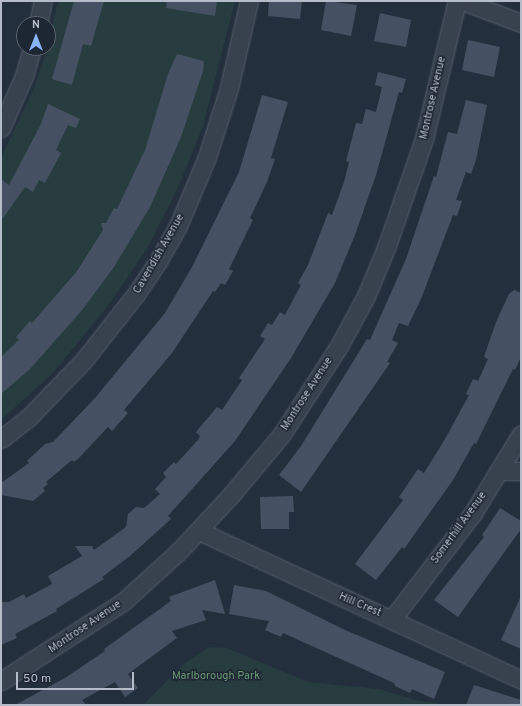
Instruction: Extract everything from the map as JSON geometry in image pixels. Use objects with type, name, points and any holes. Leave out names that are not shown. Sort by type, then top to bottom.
[{"type":"street","points":[[40,16],[43,1]]},
{"type":"street","name":"Cavendish Avenue","points":[[1,439],[30,416],[84,360],[136,294],[178,226],[207,157],[231,81],[249,1]]},
{"type":"street","name":"Montrose Avenue","points":[[1,680],[124,601],[199,531],[282,434],[339,346],[366,296],[414,174],[457,1]]},
{"type":"street","points":[[463,1],[521,23]]},
{"type":"street","points":[[1,128],[24,76],[30,56]]},
{"type":"street","name":"Somerhill Avenue","points":[[392,619],[472,512],[500,471],[521,434]]},
{"type":"street","points":[[500,471],[521,471]]},
{"type":"street","name":"Hill Crest","points":[[199,531],[521,680]]},
{"type":"green space","points":[[58,1],[235,1],[203,126],[178,188],[148,247],[111,302],[53,373],[1,420],[1,158],[34,88],[45,56],[56,56],[55,16]]},
{"type":"green space","name":"Marlborough Park","points":[[209,647],[227,648],[308,682],[379,689],[415,700],[448,705],[143,705],[185,663]]},
{"type":"building","points":[[74,1],[104,1],[91,46],[83,44],[72,85],[52,79]]},
{"type":"building","points":[[167,1],[217,1],[215,16],[166,8]]},
{"type":"building","points":[[269,1],[302,1],[300,19],[268,16]]},
{"type":"building","points":[[326,1],[357,5],[351,36],[321,30]]},
{"type":"building","points":[[380,13],[411,20],[406,47],[374,41]]},
{"type":"building","points":[[468,40],[500,47],[494,77],[462,70]]},
{"type":"building","points":[[177,54],[204,61],[203,71],[181,137],[150,207],[114,267],[83,309],[30,369],[1,394],[1,357],[19,340],[16,337],[30,321],[32,323],[77,271],[103,230],[101,223],[106,223],[114,208],[117,209],[145,150],[168,74]]},
{"type":"building","points":[[378,72],[406,79],[402,93],[399,92],[376,175],[355,235],[335,283],[291,358],[235,441],[168,516],[171,519],[130,556],[102,577],[104,579],[56,609],[57,611],[15,634],[17,638],[1,645],[1,602],[9,602],[24,594],[26,598],[52,584],[48,576],[82,556],[75,546],[92,546],[94,550],[126,527],[128,514],[136,507],[144,508],[160,494],[155,489],[166,477],[163,473],[174,462],[176,464],[198,440],[200,436],[196,432],[217,407],[222,410],[242,380],[239,378],[265,339],[260,336],[268,323],[272,325],[280,312],[285,315],[301,285],[298,283],[308,265],[328,213],[332,215],[344,182],[349,162],[346,161],[356,123],[362,124],[366,109],[376,112],[382,87],[375,85]]},
{"type":"building","points":[[262,95],[288,102],[271,158],[275,159],[267,182],[250,218],[253,220],[229,269],[233,271],[225,285],[221,283],[215,292],[213,291],[172,353],[124,410],[128,413],[112,431],[108,427],[79,458],[74,462],[72,460],[46,482],[48,484],[43,488],[45,491],[33,501],[1,495],[1,483],[29,463],[27,461],[45,444],[53,442],[95,398],[165,313],[192,267],[239,172]]},
{"type":"building","points":[[466,100],[487,105],[476,160],[471,174],[466,172],[456,200],[462,201],[457,216],[453,215],[421,299],[408,326],[399,323],[392,340],[398,343],[387,362],[390,363],[301,492],[279,475],[301,446],[367,339],[370,340],[406,259],[434,176],[436,177],[448,132],[457,134]]},
{"type":"building","points":[[48,104],[80,119],[76,128],[68,125],[56,150],[61,153],[45,183],[39,180],[33,192],[25,187],[1,221],[1,179],[9,185],[40,126]]},
{"type":"building","points":[[514,290],[521,293],[521,357],[515,370],[513,369],[476,444],[474,443],[453,480],[404,549],[402,547],[376,580],[355,564],[403,500],[399,497],[418,469],[424,473],[445,439],[469,395],[466,394],[473,379],[478,381],[488,359],[484,357],[496,322],[509,294]]},
{"type":"building","points":[[293,496],[294,512],[289,512],[289,529],[261,529],[260,497]]},
{"type":"building","points":[[500,508],[521,521],[521,529],[458,617],[434,600],[484,537],[482,535]]},
{"type":"building","points":[[215,580],[225,614],[202,610],[206,620],[172,631],[177,638],[128,674],[138,688],[125,697],[115,682],[82,700],[86,705],[15,705],[65,678],[105,651],[104,649],[171,601],[169,597]]},
{"type":"building","points":[[234,585],[266,591],[345,630],[445,672],[434,699],[412,689],[410,693],[395,686],[394,683],[283,633],[281,637],[265,630],[269,621],[229,614]]},
{"type":"building","points":[[521,596],[521,649],[501,640]]},
{"type":"building","points":[[474,685],[521,700],[521,705],[466,705]]}]
